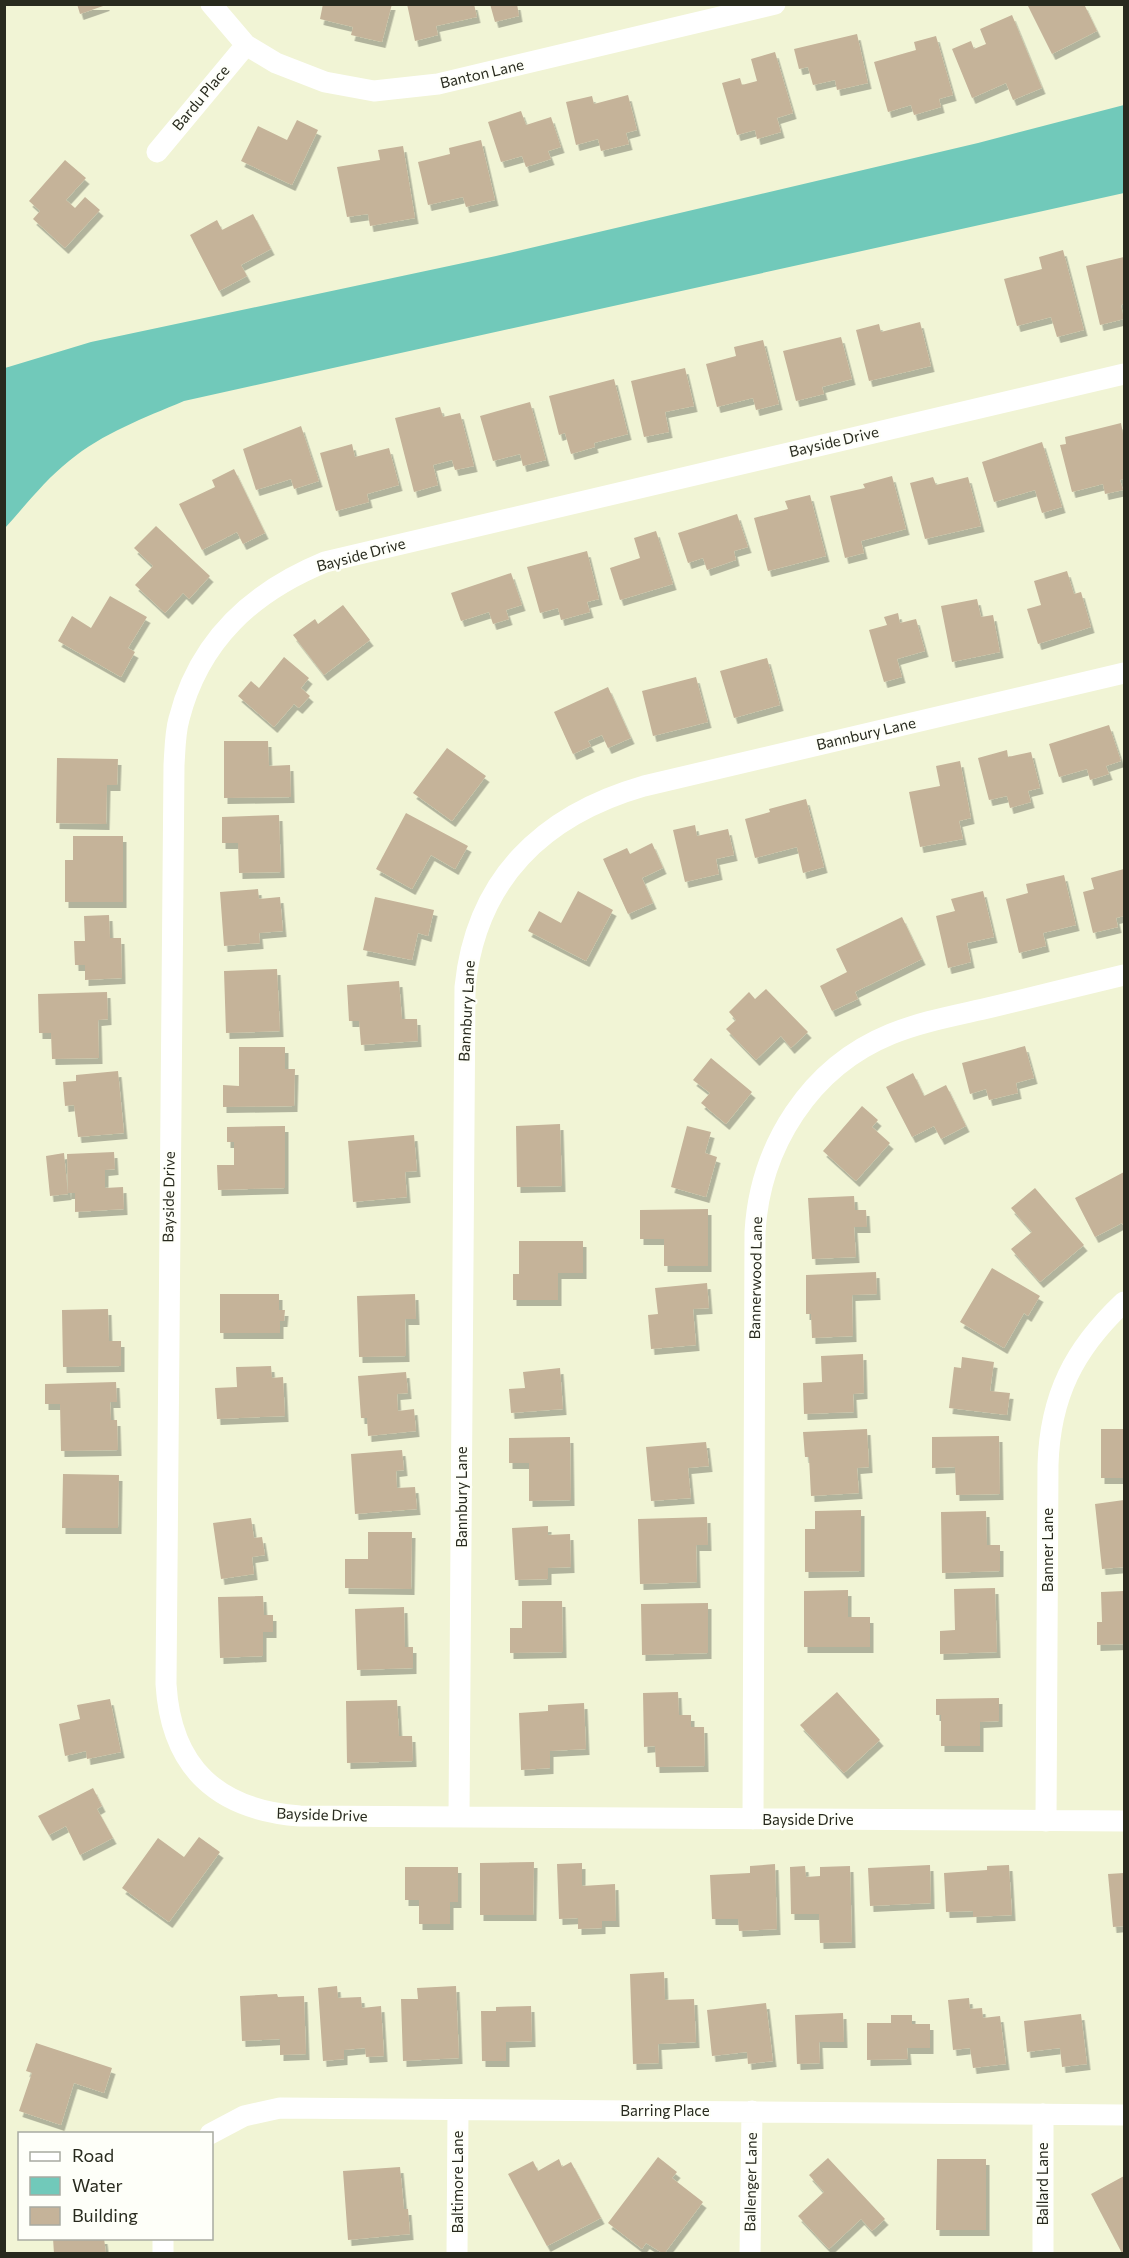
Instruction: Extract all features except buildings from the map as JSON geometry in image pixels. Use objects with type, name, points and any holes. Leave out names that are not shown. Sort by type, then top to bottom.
[{"type":"street","name":"Banton Lane","points":[[211,4],[246,45],[301,75],[374,91],[438,84],[775,4]]},
{"type":"street","name":"Bardu Place","points":[[157,152],[246,45]]},
{"type":"street","name":"Bayside Drive","points":[[1125,374],[325,562],[275,585],[255,601],[218,638],[188,691],[178,720],[174,765],[166,1684],[173,1730],[186,1759],[205,1781],[226,1797],[256,1810],[300,1816],[1125,1821]]},
{"type":"street","name":"Bannbury Lane","points":[[459,1816],[465,987],[476,932],[495,892],[521,857],[556,826],[579,810],[615,795],[1125,673]]},
{"type":"street","name":"Bannerwood Lane","points":[[753,1819],[755,1232],[762,1180],[776,1145],[794,1113],[817,1084],[841,1062],[873,1042],[925,1023],[1125,975]]},
{"type":"street","name":"Banner Lane","points":[[1046,1821],[1050,1434],[1054,1408],[1068,1373],[1091,1339],[1125,1302]]},
{"type":"street","name":"Barring Place","points":[[212,2132],[244,2116],[280,2108],[1125,2115]]},
{"type":"street","name":"Baltimore Lane","points":[[457,2253],[458,2110]]},
{"type":"street","name":"Ballenger Lane","points":[[750,2253],[752,2111]]},
{"type":"street","name":"Ballard Lane","points":[[1042,2253],[1043,2114]]},
{"type":"water","points":[[1124,105],[1124,193],[184,401],[124,427],[82,451],[52,476],[5,528],[5,368],[91,342],[496,256],[978,143]]}]
